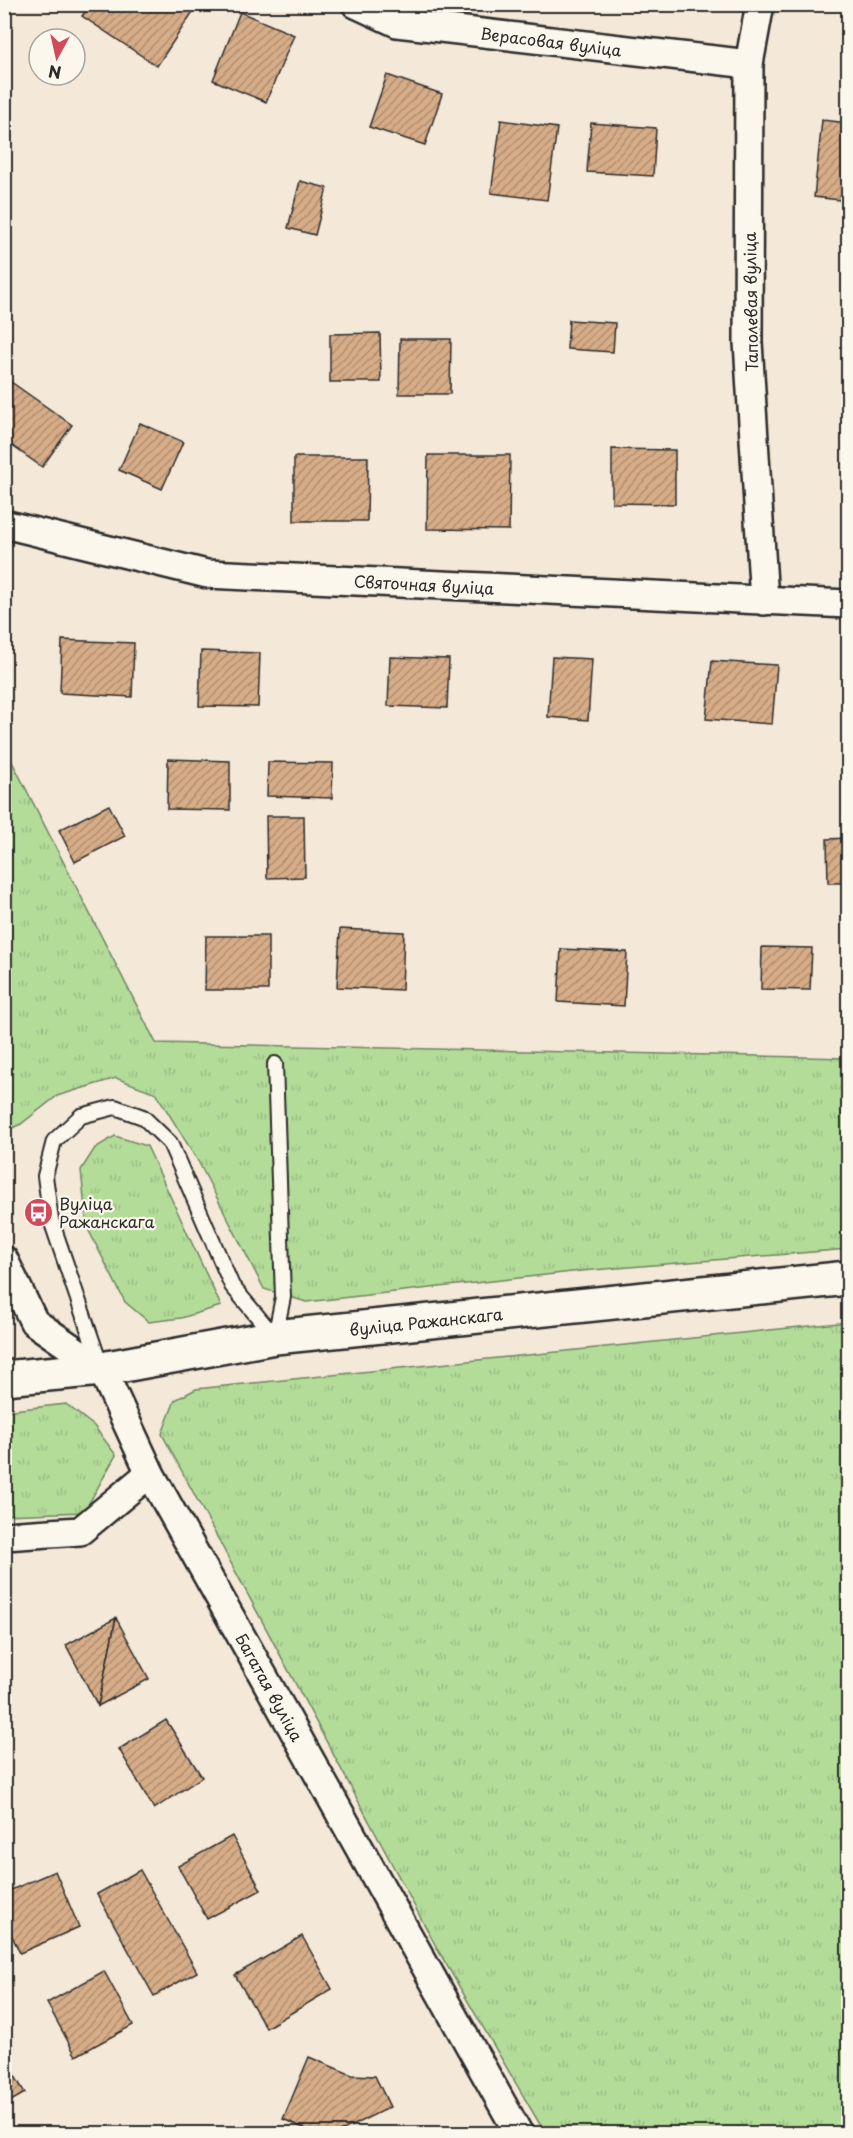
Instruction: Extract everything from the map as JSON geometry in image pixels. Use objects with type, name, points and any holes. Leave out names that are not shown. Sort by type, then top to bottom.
[{"type":"street","name":"Верасовая вуліца","points":[[356,4],[397,23],[749,64]]},
{"type":"street","name":"Таполевая вуліца","points":[[760,4],[749,64],[748,342],[764,601]]},
{"type":"street","name":"Святочная вуліца","points":[[4,524],[207,574],[849,604]]},
{"type":"street","points":[[4,1260],[34,1322],[102,1369]]},
{"type":"street","name":"вуліца Ражанскага","points":[[4,1378],[102,1369],[275,1337],[849,1278]]},
{"type":"street","name":"Багатая вуліца","points":[[102,1369],[150,1473],[519,2133]]},
{"type":"street","points":[[4,1536],[80,1531],[150,1473]]},
{"type":"lane","points":[[275,1064],[283,1297],[275,1337]]},
{"type":"lane","points":[[102,1369],[51,1220],[45,1176],[54,1141],[81,1116],[115,1107],[144,1117],[170,1143],[232,1286],[275,1337]]},
{"type":"green space","points":[[4,746],[156,1043],[848,1058],[848,1249],[581,1271],[306,1302],[264,1289],[198,1161],[156,1093],[116,1078],[57,1096],[21,1124],[5,1131]]},
{"type":"green space","points":[[115,1136],[147,1146],[221,1306],[181,1318],[149,1322],[125,1302],[87,1227],[81,1170],[95,1148]]},
{"type":"green space","points":[[848,1322],[848,2133],[545,2133],[439,1952],[162,1434],[175,1400],[196,1389]]},
{"type":"green space","points":[[66,1404],[94,1426],[116,1455],[84,1512],[5,1515],[4,1411]]},
{"type":"building","points":[[90,4],[198,4],[157,66],[82,16]]},
{"type":"building","points":[[240,12],[294,35],[266,102],[213,80]]},
{"type":"building","points":[[387,75],[442,94],[425,145],[369,127]]},
{"type":"building","points":[[501,120],[557,128],[547,200],[491,193]]},
{"type":"building","points":[[822,120],[848,123],[848,201],[814,197]]},
{"type":"building","points":[[591,123],[656,128],[653,176],[587,172]]},
{"type":"building","points":[[300,181],[327,188],[315,235],[288,228]]},
{"type":"building","points":[[569,320],[615,323],[613,352],[567,349]]},
{"type":"building","points":[[380,333],[381,382],[330,382],[330,334]]},
{"type":"building","points":[[400,339],[451,339],[450,394],[399,394]]},
{"type":"building","points":[[4,377],[72,425],[42,467],[4,440]]},
{"type":"building","points":[[140,423],[183,442],[162,489],[119,470]]},
{"type":"building","points":[[612,449],[675,450],[675,504],[612,503]]},
{"type":"building","points":[[428,455],[510,455],[509,530],[427,529]]},
{"type":"building","points":[[294,457],[368,457],[367,521],[294,521]]},
{"type":"building","points":[[62,640],[134,643],[132,697],[60,693]]},
{"type":"building","points":[[201,651],[260,653],[258,707],[199,706]]},
{"type":"building","points":[[390,657],[449,659],[447,708],[388,706]]},
{"type":"building","points":[[552,657],[592,659],[588,720],[548,717]]},
{"type":"building","points":[[712,661],[777,665],[772,724],[706,719]]},
{"type":"building","points":[[168,759],[230,761],[230,810],[167,809]]},
{"type":"building","points":[[268,762],[333,763],[332,798],[267,796]]},
{"type":"building","points":[[109,805],[125,836],[75,862],[59,830]]},
{"type":"building","points":[[266,816],[304,816],[305,877],[267,878]]},
{"type":"building","points":[[848,838],[848,883],[828,883],[827,839]]},
{"type":"building","points":[[340,929],[404,932],[402,990],[337,987]]},
{"type":"building","points":[[206,936],[268,936],[268,990],[205,990]]},
{"type":"building","points":[[762,947],[812,948],[810,990],[761,989]]},
{"type":"building","points":[[561,949],[627,952],[624,1006],[558,1002]]},
{"type":"building","points":[[116,1618],[98,1706],[66,1645]]},
{"type":"building","points":[[116,1618],[149,1679],[98,1706]]},
{"type":"building","points":[[166,1720],[202,1777],[154,1809],[119,1749]]},
{"type":"building","points":[[232,1836],[261,1890],[207,1919],[178,1866]]},
{"type":"building","points":[[140,1870],[197,1972],[154,1996],[97,1894]]},
{"type":"building","points":[[55,1871],[79,1927],[20,1953],[4,1919],[4,1893]]},
{"type":"building","points":[[302,1936],[332,1989],[266,2028],[235,1975]]},
{"type":"building","points":[[104,1971],[133,2025],[76,2056],[47,2003]]},
{"type":"building","points":[[309,2057],[352,2075],[375,2076],[390,2107],[335,2134],[317,2134],[283,2119]]},
{"type":"building","points":[[4,2058],[25,2093],[4,2105]]},
{"type":"place","name":"Вуліца Ражанскага","points":[[38,1212]]}]
